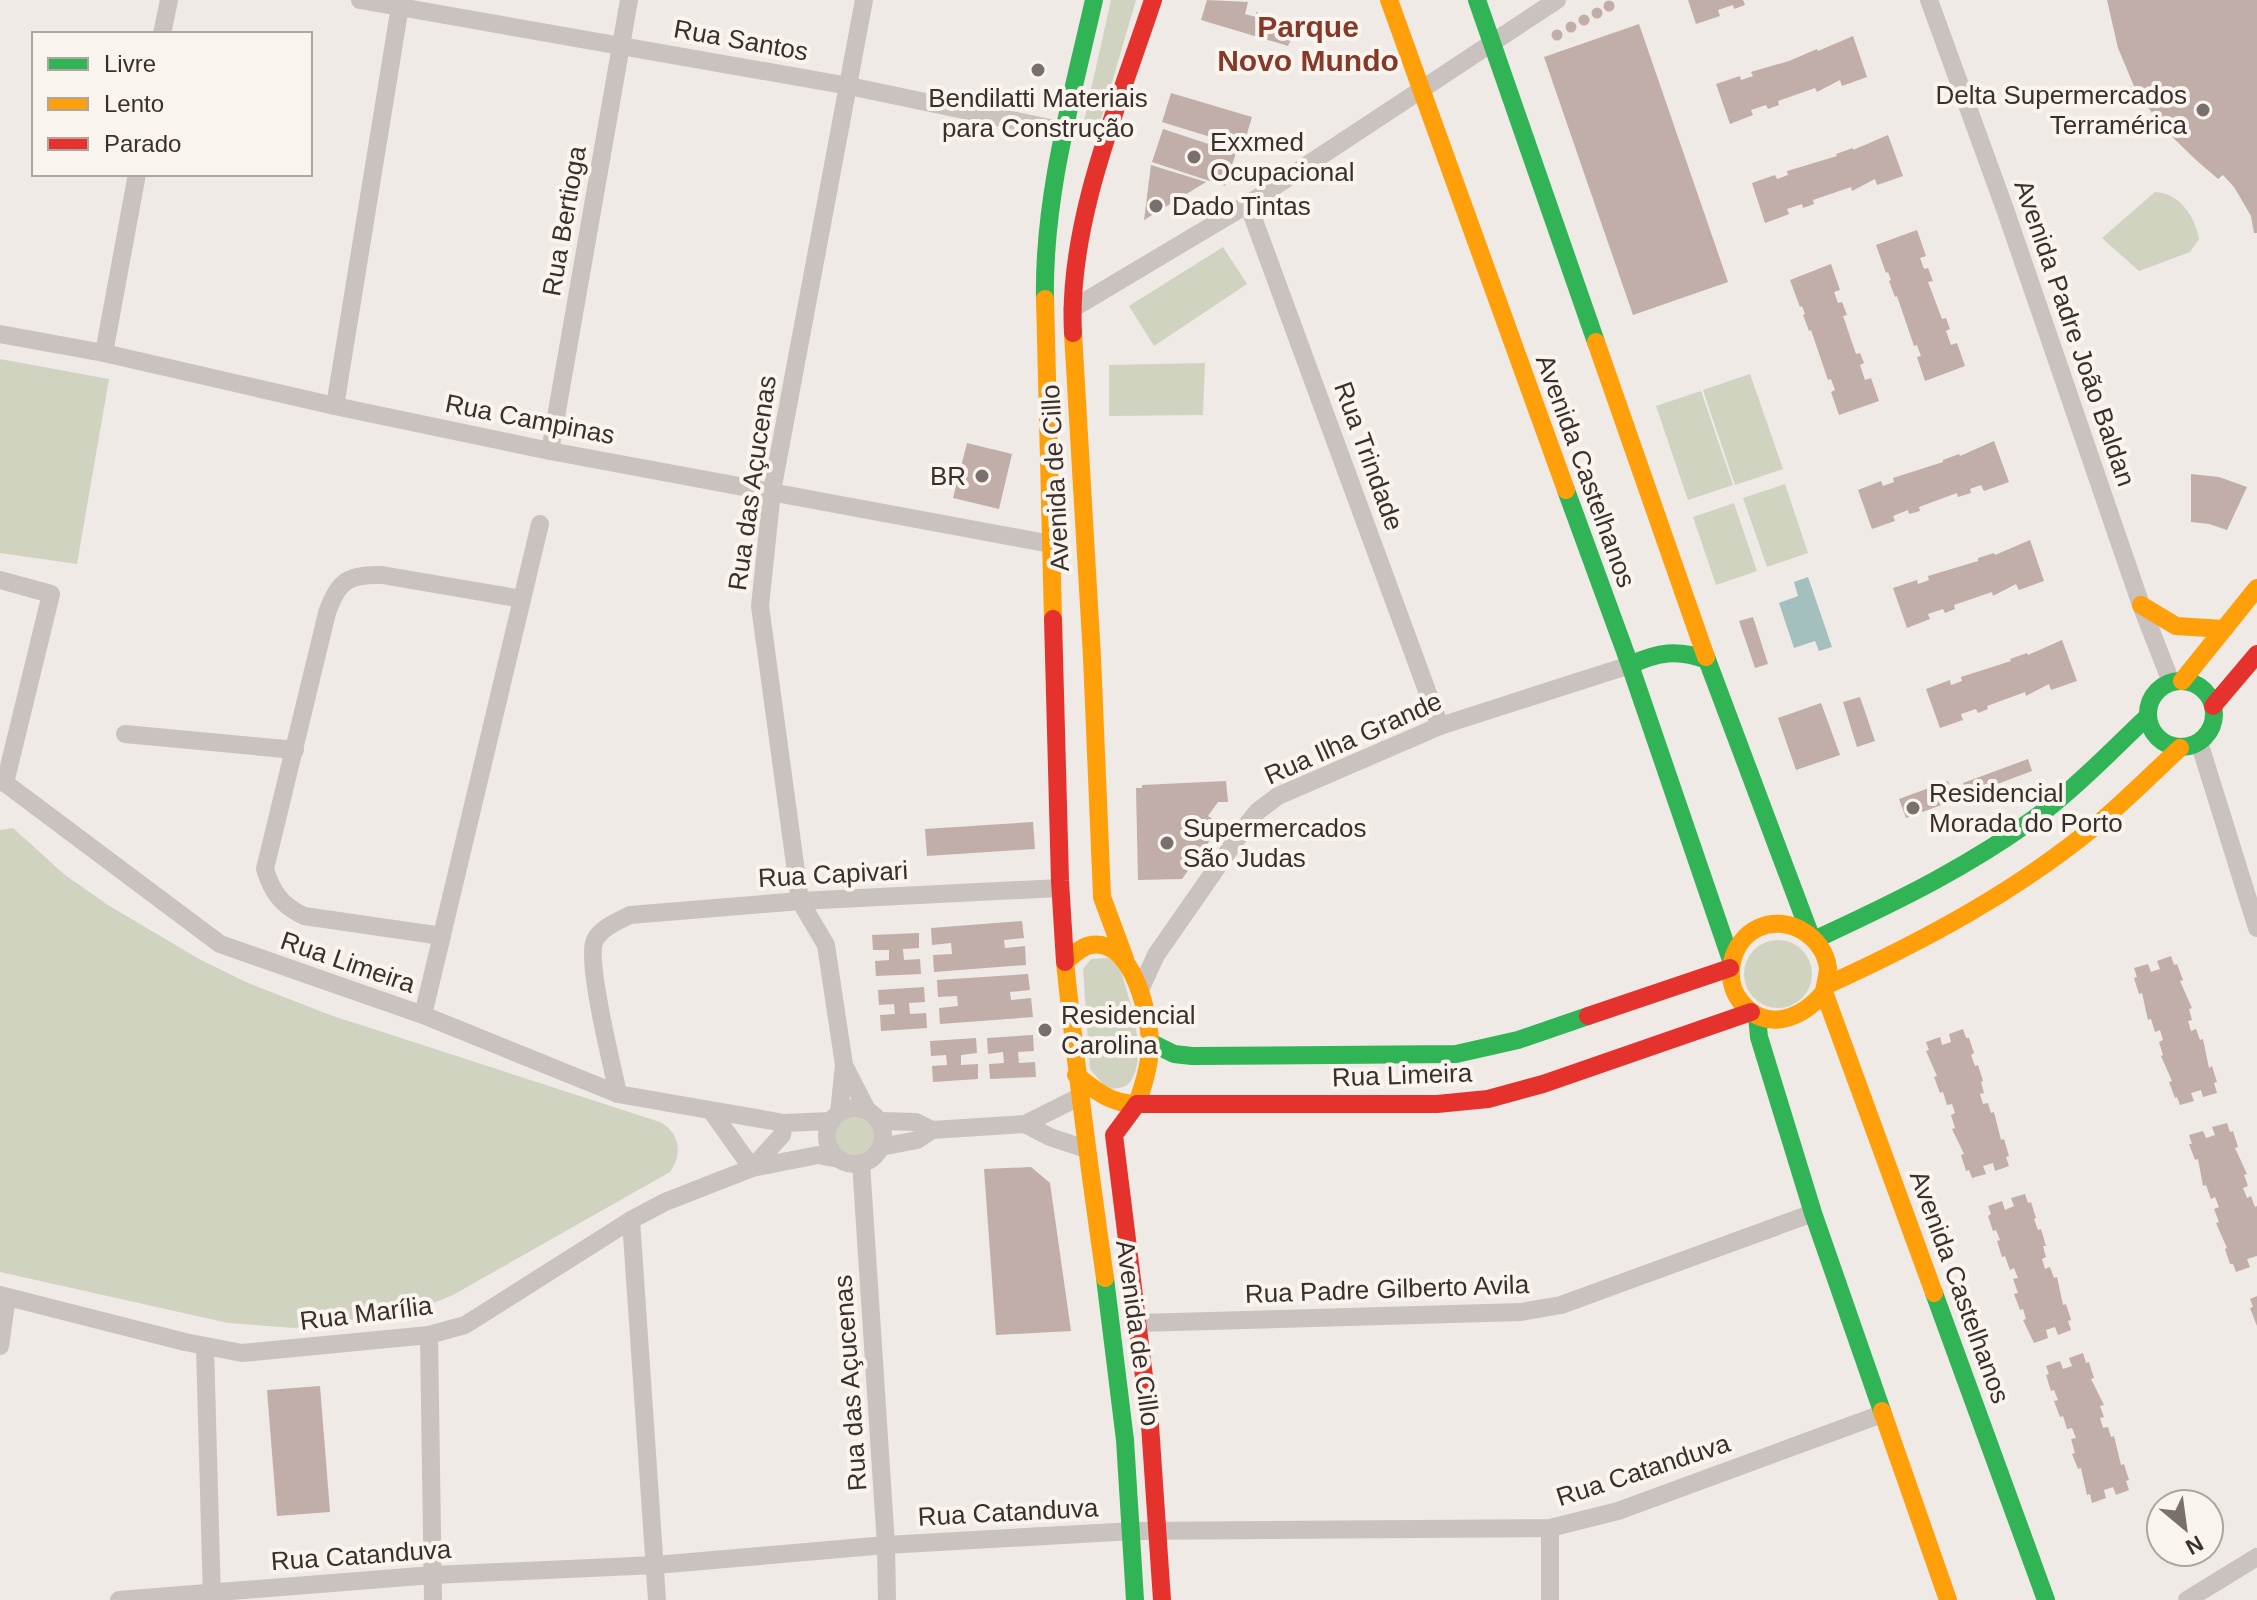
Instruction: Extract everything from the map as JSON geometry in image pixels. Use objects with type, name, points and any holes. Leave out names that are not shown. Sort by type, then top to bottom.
[{"type":"main road","name":"Avenida de Cillo","points":[[1094,0],[1064,131],[1049,227],[1045,281],[1051,544],[1060,888],[1065,962],[1076,1075],[1121,1396],[1133,1531],[1135,1600]]},
{"type":"main road","name":"Avenida de Cillo","points":[[1153,0],[1079,239],[1072,309],[1102,897],[1140,990],[1150,1042],[1147,1072],[1137,1104],[1114,1135],[1139,1323],[1160,1530],[1162,1600]]},
{"type":"main road","name":"Avenida Castelhanos","points":[[1389,0],[1630,665],[1731,964],[1733,989],[1754,1014],[1813,1213],[1948,1600]]},
{"type":"main road","name":"Avenida Castelhanos","points":[[1477,0],[1707,660],[1813,936],[1827,961],[1825,988],[2046,1600]]},
{"type":"main road","points":[[1064,131],[1082,140],[1088,149],[1090,161],[1079,239]]},
{"type":"main road","points":[[2177,682],[2257,588]]},
{"type":"main road","points":[[2141,605],[2176,626],[2224,629]]},
{"type":"main road","points":[[1630,665],[1674,650],[1686,650],[1707,660]]},
{"type":"main road","points":[[2213,706],[2250,675],[2257,654]]},
{"type":"main road","points":[[1731,964],[1737,946],[1745,937],[1770,923],[1800,927],[1813,936],[1885,908],[1983,853],[2046,810],[2147,717],[2151,699],[2163,686],[2177,682],[2198,686],[2213,706],[2212,725],[2199,742],[2180,748],[2099,822],[1992,901],[1907,949],[1825,988],[1816,1005],[1803,1014],[1778,1021],[1754,1014]]},
{"type":"main road","points":[[2147,717],[2158,739],[2180,748]]},
{"type":"main road","points":[[1065,962],[1087,945],[1106,946],[1125,959]]},
{"type":"main road","name":"Rua Limeira","points":[[1150,1042],[1174,1054],[1192,1056],[1456,1054],[1518,1040],[1731,964]]},
{"type":"main road","name":"Rua Limeira","points":[[1137,1104],[1437,1104],[1488,1099],[1543,1084],[1754,1014]]},
{"type":"main road","points":[[1076,1075],[1114,1103],[1137,1104]]},
{"type":"street","points":[[162,32],[169,0]]},
{"type":"street","name":"Rua Santos","points":[[360,0],[400,4],[849,86],[1064,131]]},
{"type":"street","name":"Rua Bertioga","points":[[550,451],[629,0]]},
{"type":"street","name":"Rua das Açucenas","points":[[835,1117],[844,1065],[826,945],[800,901],[760,606],[772,491],[864,0]]},
{"type":"street","points":[[1072,309],[1248,204],[1557,0]]},
{"type":"street","name":"Avenida Padre João Baldan","points":[[1929,0],[2006,212],[2141,605],[2177,682]]},
{"type":"street","points":[[335,406],[400,4]]},
{"type":"street","points":[[104,353],[137,176]]},
{"type":"street","name":"Rua Trindade","points":[[1248,204],[1440,726]]},
{"type":"street","name":"Rua Campinas","points":[[0,334],[104,353],[550,451],[1051,544]]},
{"type":"street","points":[[423,1015],[540,524]]},
{"type":"street","points":[[442,936],[304,916],[287,908],[272,891],[265,869],[335,589],[359,574],[382,575],[522,599]]},
{"type":"street","points":[[0,580],[51,594],[3,783]]},
{"type":"street","name":"Rua Ilha Grande","points":[[1140,990],[1156,955],[1258,811],[1278,796],[1440,726],[1630,665]]},
{"type":"street","points":[[125,734],[295,750]]},
{"type":"street","points":[[2199,742],[2257,928]]},
{"type":"street","name":"Rua Limeira","points":[[3,783],[220,944],[423,1015],[618,1094],[784,1123],[835,1117]]},
{"type":"street","name":"Rua Capivari","points":[[618,1094],[592,964],[595,941],[611,924],[630,915],[800,901],[1060,888]]},
{"type":"street","name":"Rua das Açucenas","points":[[844,1065],[873,1116]]},
{"type":"street","points":[[881,1147],[917,1140],[932,1130],[1025,1124],[1079,1097]]},
{"type":"street","points":[[873,1116],[883,1129],[881,1147],[876,1154],[861,1163],[853,1164],[839,1159],[827,1137],[835,1117],[850,1108],[873,1116],[916,1122],[932,1130]]},
{"type":"street","points":[[712,1112],[752,1168]]},
{"type":"street","name":"Rua Marília","points":[[752,1168],[782,1135],[784,1123]]},
{"type":"street","points":[[1025,1124],[1050,1137],[1086,1149]]},
{"type":"street","name":"Rua Marília","points":[[4,1296],[242,1353],[429,1335],[465,1325],[631,1220],[665,1202],[752,1168],[818,1155],[839,1159]]},
{"type":"street","name":"Rua das Açucenas","points":[[861,1163],[887,1600]]},
{"type":"street","name":"Rua Padre Gilberto Avila","points":[[1139,1323],[1521,1312],[1561,1305],[1813,1213]]},
{"type":"street","points":[[631,1220],[657,1600]]},
{"type":"street","points":[[0,1346],[4,1296]]},
{"type":"street","points":[[429,1335],[433,1600]]},
{"type":"street","points":[[205,1346],[212,1597]]},
{"type":"street","name":"Rua Catanduva","points":[[119,1600],[212,1597],[433,1575],[656,1565],[886,1545],[1133,1531],[1495,1531],[1550,1528],[1618,1511],[1882,1414]]},
{"type":"street","points":[[1550,1528],[1550,1600]]},
{"type":"street","points":[[2187,1600],[2257,1557]]},
{"type":"green space","points":[[1111,0],[1136,0],[1098,130],[1090,131],[1084,121]]},
{"type":"green space","points":[[2155,192],[2172,197],[2185,208],[2199,239],[2190,252],[2139,271],[2102,238]]},
{"type":"green space","points":[[1223,247],[1247,284],[1154,346],[1129,306]]},
{"type":"green space","points":[[0,359],[109,379],[77,564],[0,553]]},
{"type":"green space","points":[[1205,363],[1203,415],[1109,416],[1109,365]]},
{"type":"green space","points":[[1750,374],[1783,469],[1735,485],[1703,390]]},
{"type":"green space","points":[[1701,391],[1733,485],[1688,500],[1656,406]]},
{"type":"green space","points":[[1785,484],[1808,553],[1767,567],[1743,498]]},
{"type":"green space","points":[[1734,503],[1757,571],[1716,585],[1693,517]]},
{"type":"green space","points":[[13,828],[65,875],[108,905],[199,959],[246,982],[330,1015],[660,1122],[672,1132],[677,1144],[674,1165],[670,1172],[453,1295],[416,1310],[294,1328],[228,1323],[0,1272],[0,830]]},
{"type":"green space","points":[[1785,940],[1806,955],[1812,974],[1810,987],[1802,998],[1785,1008],[1771,1008],[1754,998],[1746,987],[1744,967],[1754,950],[1765,942]]},
{"type":"green space","points":[[1108,958],[1119,965],[1123,977],[1135,1024],[1138,1057],[1130,1082],[1120,1088],[1107,1089],[1090,1069],[1083,969],[1091,959]]},
{"type":"green space","points":[[856,1116],[870,1122],[876,1136],[870,1150],[856,1156],[842,1150],[836,1136],[842,1122]]},
{"type":"water","points":[[1808,577],[1832,647],[1819,651],[1815,641],[1794,648],[1779,603],[1798,596],[1794,582]]},
{"type":"building","points":[[1207,0],[1248,2],[1245,14],[1256,17],[1256,12],[1275,20],[1274,24],[1295,31],[1288,46],[1201,20]]},
{"type":"building","points":[[1609,0],[1615,6],[1609,12],[1603,6]]},
{"type":"building","points":[[1688,0],[1743,0],[1745,5],[1718,10],[1720,16],[1696,24]]},
{"type":"building","name":"Delta Supermercados Terramérica","points":[[2107,0],[2257,0],[2257,233],[2254,233],[2251,216],[2234,187],[2223,175],[2218,179],[2163,128],[2136,91],[2118,48]]},
{"type":"building","points":[[1597,7],[1603,13],[1597,19],[1591,13]]},
{"type":"building","points":[[1584,14],[1590,20],[1584,26],[1578,20]]},
{"type":"building","points":[[1571,21],[1577,27],[1571,33],[1565,27]]},
{"type":"building","points":[[1639,24],[1728,282],[1633,315],[1544,57]]},
{"type":"building","points":[[1557,29],[1563,35],[1557,41],[1551,35]]},
{"type":"building","points":[[1853,36],[1867,77],[1842,86],[1840,80],[1817,92],[1815,88],[1778,101],[1779,105],[1768,109],[1766,105],[1751,110],[1753,115],[1730,124],[1716,84],[1740,76],[1741,80],[1753,76],[1751,72],[1818,51]]},
{"type":"building","points":[[1171,93],[1252,117],[1243,147],[1162,122]]},
{"type":"building","name":"Exxmed Ocupacional","points":[[1163,129],[1236,153],[1225,186],[1152,162]]},
{"type":"building","points":[[1888,135],[1903,176],[1877,185],[1875,179],[1852,191],[1851,187],[1813,200],[1814,204],[1803,208],[1802,204],[1787,209],[1789,214],[1765,223],[1752,183],[1775,175],[1777,179],[1788,175],[1787,171],[1837,156]]},
{"type":"building","name":"Dado Tintas","points":[[1151,165],[1206,182],[1144,220]]},
{"type":"building","points":[[1917,230],[1926,256],[1920,258],[1933,281],[1928,282],[1942,319],[1946,318],[1951,345],[1957,343],[1965,366],[1925,381],[1917,357],[1921,356],[1917,345],[1914,346],[1876,245]]},
{"type":"building","points":[[1831,264],[1840,290],[1834,292],[1847,315],[1843,316],[1856,354],[1860,353],[1864,363],[1860,365],[1865,380],[1871,378],[1879,401],[1839,415],[1831,392],[1835,390],[1831,379],[1828,380],[1790,280]]},
{"type":"building","points":[[1994,441],[2009,482],[1984,491],[1981,485],[1970,489],[1971,493],[1958,497],[1957,493],[1919,507],[1920,511],[1909,514],[1908,510],[1893,516],[1895,521],[1872,529],[1858,490],[1881,481],[1883,486],[1894,482],[1893,478]]},
{"type":"building","name":"BR","points":[[967,443],[1012,454],[999,509],[953,498]]},
{"type":"building","points":[[2191,474],[2219,477],[2247,487],[2227,530],[2191,522]]},
{"type":"building","points":[[2030,540],[2044,581],[2019,590],[2016,584],[1993,596],[1992,592],[1954,605],[1955,609],[1928,614],[1930,619],[1907,628],[1893,588],[1917,580],[1918,584],[1929,580],[1928,576],[1995,555]]},
{"type":"building","points":[[1753,617],[1768,664],[1755,668],[1739,621]]},
{"type":"building","points":[[2062,640],[2077,681],[2051,690],[2049,684],[2026,696],[2025,692],[1987,706],[1988,709],[1978,713],[1976,709],[1961,714],[1963,720],[1940,728],[1926,689],[1950,680],[1951,685],[1962,681],[1961,677]]},
{"type":"building","points":[[1860,697],[1875,741],[1857,747],[1843,702]]},
{"type":"building","points":[[1821,703],[1840,755],[1796,770],[1778,718]]},
{"type":"building","points":[[2028,759],[2032,771],[1968,795],[1963,783]]},
{"type":"building","name":"Supermercados São Judas","points":[[1226,781],[1228,802],[1218,802],[1208,816],[1221,825],[1182,879],[1138,880],[1136,788],[1142,788],[1142,785]]},
{"type":"building","points":[[1948,781],[1955,800],[1906,818],[1899,799]]},
{"type":"building","points":[[1033,822],[1035,849],[927,856],[925,829]]},
{"type":"building","points":[[1022,921],[1024,938],[1004,940],[1005,948],[1025,946],[1026,965],[934,972],[933,955],[952,954],[951,943],[932,945],[931,928]]},
{"type":"building","points":[[919,933],[919,948],[903,949],[904,960],[920,959],[921,974],[876,976],[875,961],[889,960],[889,950],[873,950],[872,935]]},
{"type":"building","points":[[2171,956],[2174,965],[2177,964],[2183,980],[2180,981],[2192,1008],[2189,1009],[2192,1020],[2188,1021],[2191,1031],[2196,1029],[2200,1040],[2203,1039],[2209,1068],[2212,1066],[2217,1082],[2214,1083],[2217,1093],[2203,1097],[2201,1090],[2191,1093],[2194,1101],[2180,1105],[2161,1056],[2159,1042],[2163,1040],[2160,1030],[2155,1032],[2151,1019],[2148,1020],[2142,993],[2139,994],[2134,978],[2137,977],[2134,968],[2148,964],[2151,972],[2160,969],[2157,961]]},
{"type":"building","points":[[1028,974],[1030,990],[1010,992],[1011,1000],[1031,998],[1033,1017],[940,1024],[939,1008],[958,1006],[957,996],[938,997],[937,980]]},
{"type":"building","points":[[924,987],[925,1002],[909,1003],[910,1014],[926,1013],[927,1028],[881,1031],[880,1015],[895,1014],[894,1004],[879,1005],[878,990]]},
{"type":"building","points":[[1963,1029],[1983,1081],[1984,1093],[1980,1094],[1983,1104],[1988,1103],[1991,1113],[1994,1112],[2001,1140],[2004,1139],[2009,1156],[2006,1157],[2009,1166],[1995,1171],[1993,1163],[1983,1166],[1986,1174],[1972,1178],[1969,1170],[1966,1171],[1961,1155],[1964,1154],[1952,1129],[1955,1128],[1951,1115],[1955,1113],[1952,1104],[1947,1105],[1943,1092],[1940,1093],[1934,1077],[1937,1076],[1926,1051],[1929,1050],[1926,1042],[1940,1037],[1942,1045],[1951,1042],[1949,1034]]},
{"type":"building","points":[[1033,1035],[1034,1051],[1018,1052],[1019,1063],[1035,1062],[1036,1077],[990,1079],[989,1064],[1004,1063],[1003,1052],[988,1054],[987,1038]]},
{"type":"building","points":[[976,1038],[977,1053],[961,1055],[961,1065],[978,1064],[978,1079],[933,1082],[932,1066],[947,1065],[946,1055],[931,1056],[930,1041]]},
{"type":"building","points":[[2227,1123],[2230,1132],[2233,1131],[2238,1147],[2235,1148],[2247,1174],[2244,1175],[2248,1186],[2243,1188],[2247,1198],[2251,1196],[2257,1206],[2257,1256],[2247,1259],[2250,1267],[2236,1272],[2230,1264],[2216,1223],[2219,1222],[2214,1209],[2219,1207],[2215,1197],[2211,1199],[2206,1185],[2203,1186],[2198,1159],[2195,1160],[2189,1144],[2192,1144],[2189,1135],[2203,1131],[2206,1138],[2215,1135],[2212,1127]]},
{"type":"building","points":[[1031,1167],[1050,1183],[1071,1331],[996,1335],[984,1169]]},
{"type":"building","points":[[2025,1194],[2028,1203],[2031,1202],[2034,1219],[2046,1246],[2043,1246],[2046,1257],[2042,1259],[2045,1269],[2050,1267],[2054,1278],[2057,1277],[2063,1305],[2066,1304],[2071,1320],[2068,1321],[2071,1330],[2058,1335],[2055,1327],[2046,1330],[2048,1338],[2034,1343],[2023,1320],[2026,1319],[2023,1309],[2020,1310],[2014,1294],[2018,1293],[2013,1279],[2018,1278],[2014,1268],[2010,1270],[2005,1256],[2002,1257],[1997,1241],[2000,1240],[1988,1216],[1991,1214],[1988,1206],[2002,1201],[2005,1210],[2014,1206],[2011,1198]]},
{"type":"building","points":[[2257,1296],[2257,1326],[2250,1299]]},
{"type":"building","points":[[2083,1353],[2104,1405],[2100,1406],[2104,1417],[2100,1418],[2103,1428],[2108,1427],[2111,1437],[2114,1436],[2121,1465],[2124,1464],[2129,1480],[2126,1481],[2129,1490],[2116,1495],[2113,1487],[2104,1490],[2106,1498],[2092,1503],[2081,1468],[2078,1469],[2072,1454],[2075,1453],[2071,1439],[2076,1438],[2072,1428],[2067,1429],[2063,1416],[2060,1417],[2054,1401],[2058,1400],[2054,1390],[2051,1391],[2046,1375],[2049,1374],[2046,1366],[2060,1361],[2063,1369],[2072,1366],[2069,1358]]},
{"type":"building","points":[[320,1386],[330,1512],[277,1516],[267,1390]]},
{"type":"traffic: fast","points":[[1045,299],[1054,186],[1094,0]]},
{"type":"traffic: fast","points":[[1477,0],[1596,342]]},
{"type":"traffic: fast","points":[[1566,490],[1630,665],[1731,960]]},
{"type":"traffic: fast","points":[[1630,665],[1668,654],[1687,654],[1707,660]]},
{"type":"traffic: fast","points":[[1706,657],[1810,934]]},
{"type":"traffic: fast","points":[[2187,681],[2205,690],[2212,701],[2214,714],[2212,727],[2205,738],[2194,745],[2175,747],[2157,738],[2150,727],[2148,708],[2157,690],[2168,683],[2187,681]]},
{"type":"traffic: fast","points":[[1816,939],[1935,880],[2020,829],[2073,787],[2147,717]]},
{"type":"traffic: fast","points":[[1150,1042],[1174,1054],[1192,1056],[1456,1054],[1518,1040],[1588,1016]]},
{"type":"traffic: fast","points":[[1757,1016],[1759,1037],[1813,1213],[1882,1411]]},
{"type":"traffic: fast","points":[[1105,1278],[1125,1440],[1135,1600]]},
{"type":"traffic: fast","points":[[1934,1293],[2046,1600]]},
{"type":"traffic: slow","points":[[1389,0],[1566,490]]},
{"type":"traffic: slow","points":[[1045,299],[1053,619]]},
{"type":"traffic: slow","points":[[1073,333],[1102,897],[1125,959]]},
{"type":"traffic: slow","points":[[1596,342],[1706,657]]},
{"type":"traffic: slow","points":[[2182,681],[2257,588]]},
{"type":"traffic: slow","points":[[2141,605],[2176,626],[2224,629]]},
{"type":"traffic: slow","points":[[1827,985],[1969,913],[2036,871],[2099,823],[2180,748]]},
{"type":"traffic: slow","points":[[1824,992],[1795,1015],[1772,1020],[1761,1017],[1751,1012],[1735,993],[1732,961],[1741,942],[1758,928],[1769,924],[1792,926],[1819,946],[1828,968],[1824,992],[1934,1293]]},
{"type":"traffic: slow","points":[[1076,1075],[1083,1081],[1097,1091],[1112,1099],[1137,1104],[1147,1070],[1150,1049],[1143,1001],[1128,967],[1118,954],[1106,946],[1088,946],[1065,962],[1074,1041],[1079,1081],[1105,1278]]},
{"type":"traffic: slow","points":[[1882,1411],[1948,1600]]},
{"type":"traffic: jam","points":[[1073,333],[1073,292],[1087,207],[1111,122],[1153,0]]},
{"type":"traffic: jam","points":[[1053,619],[1065,962]]},
{"type":"traffic: jam","points":[[2213,706],[2257,654]]},
{"type":"traffic: jam","points":[[1588,1016],[1730,968]]},
{"type":"traffic: jam","points":[[1137,1104],[1437,1104],[1488,1099],[1543,1084],[1751,1012]]},
{"type":"traffic: jam","points":[[1137,1104],[1114,1135],[1150,1425],[1162,1600]]},
{"type":"place","name":"Bendilatti Materiais para Construção","points":[[1038,70]]},
{"type":"place","name":"Delta Supermercados Terramérica","points":[[2203,110]]},
{"type":"place","name":"Exxmed Ocupacional","points":[[1194,157]]},
{"type":"place","name":"Dado Tintas","points":[[1156,206]]},
{"type":"place","name":"BR","points":[[982,476]]},
{"type":"place","name":"Residencial Morada do Porto","points":[[1913,808]]},
{"type":"place","name":"Supermercados São Judas","points":[[1167,843]]},
{"type":"place","name":"Residencial Carolina","points":[[1045,1030]]},
{"type":"district","name":"Parque Novo Mundo","points":[[1308,44]]}]
